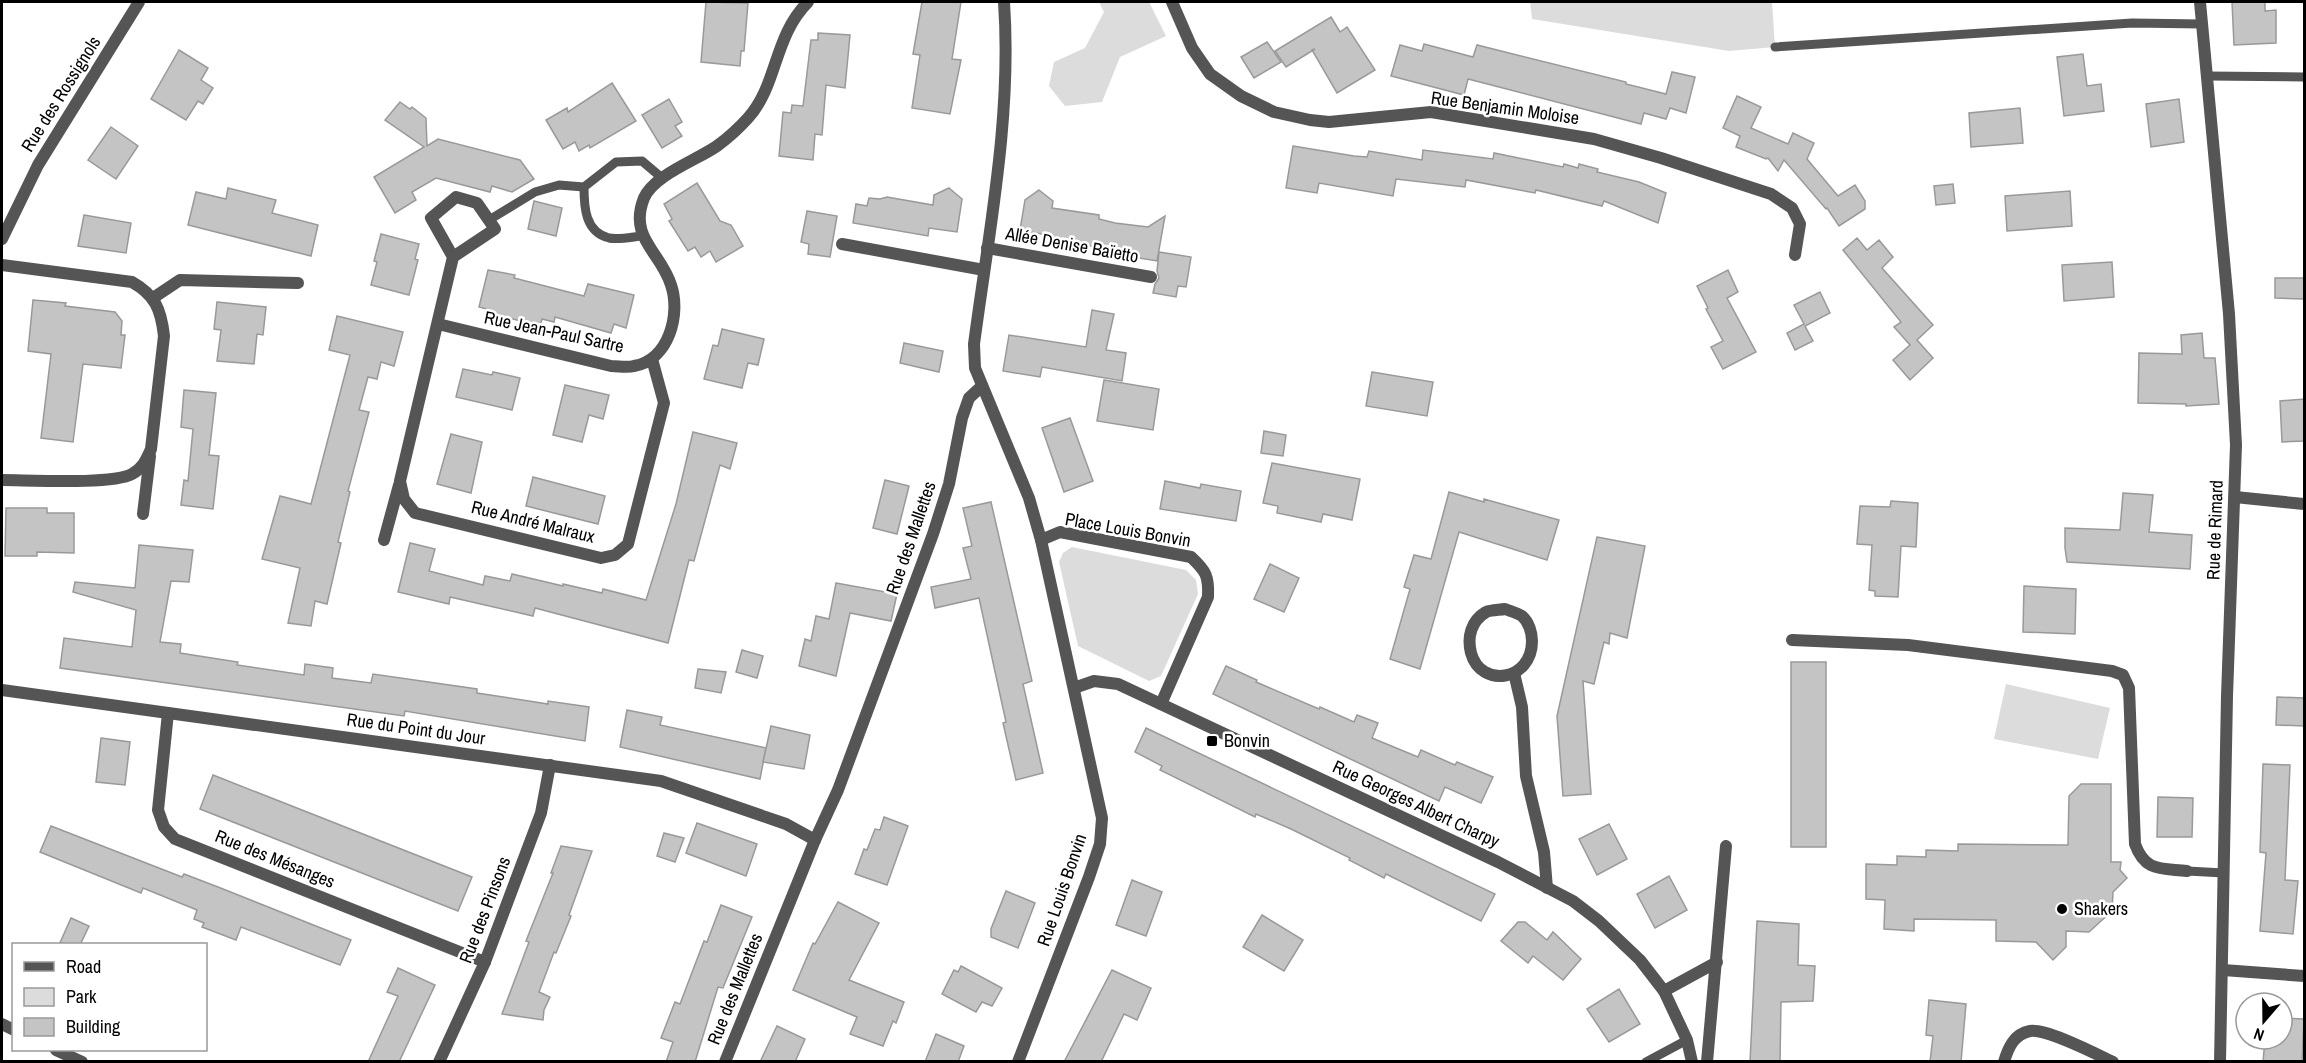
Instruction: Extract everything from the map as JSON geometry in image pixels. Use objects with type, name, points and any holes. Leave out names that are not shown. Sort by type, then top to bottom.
[{"type":"street","name":"Rue des Rossignols","points":[[2,239],[38,165],[139,2]]},
{"type":"street","points":[[652,359],[666,341],[674,321],[675,303],[671,283],[642,236],[640,215],[645,197],[653,184],[718,145],[749,117],[763,98],[785,33],[808,2]]},
{"type":"street","points":[[982,386],[975,368],[974,344],[1003,116],[1006,37],[1004,2]]},
{"type":"street","name":"Rue Benjamin Moloise","points":[[1172,2],[1192,48],[1210,74],[1241,96],[1274,112],[1329,122],[1431,112],[1594,139],[1771,194],[1792,208],[1800,224],[1795,255]]},
{"type":"street","name":"Rue de Rimard","points":[[2200,2],[2229,314],[2236,445],[2227,696],[2220,1062]]},
{"type":"street","points":[[384,540],[453,257],[431,218],[456,197],[477,203],[495,229],[453,257]]},
{"type":"street","points":[[842,244],[984,270]]},
{"type":"street","name":"Allée Denise Baïetto","points":[[987,248],[1151,277]]},
{"type":"street","points":[[2,265],[132,282],[153,298],[162,317],[164,336],[143,514]]},
{"type":"street","points":[[153,298],[180,280],[298,283]]},
{"type":"street","name":"Rue Jean-Paul Sartre","points":[[438,324],[611,366],[635,366],[652,359]]},
{"type":"street","name":"Rue André Malraux","points":[[400,481],[404,499],[415,513],[601,558],[615,555],[627,544],[664,403],[652,359]]},
{"type":"street","name":"Place Louis Bonvin","points":[[982,386],[1029,498],[1041,540],[1082,725]]},
{"type":"street","name":"Rue des Mallettes","points":[[724,1062],[815,840],[838,790],[933,534],[949,483],[962,418],[969,398],[982,386]]},
{"type":"street","points":[[2,480],[106,480],[130,475],[144,465],[151,449]]},
{"type":"street","points":[[2235,497],[2304,504]]},
{"type":"street","name":"Place Louis Bonvin","points":[[1041,540],[1060,532],[1191,557],[1204,568],[1209,581],[1208,597],[1161,704]]},
{"type":"street","points":[[1505,609],[1522,616],[1532,631],[1532,651],[1529,658],[1526,664],[1514,673],[1497,677],[1485,672],[1473,658],[1468,642],[1472,626],[1486,612],[1505,609]]},
{"type":"street","points":[[1792,640],[1908,645],[2112,671],[2123,675],[2129,688],[2135,844],[2140,858],[2150,867],[2187,871]]},
{"type":"street","points":[[1514,673],[1522,707],[1526,776],[1544,852],[1547,888]]},
{"type":"street","name":"Rue Georges Albert Charpy","points":[[1074,688],[1094,681],[1118,684],[1498,862],[1573,901],[1599,921],[1640,960],[1664,991],[1686,1041],[1692,1062]]},
{"type":"street","name":"Rue du Point du Jour","points":[[2,690],[661,781],[786,824],[815,840]]},
{"type":"street","name":"Rue des Mésanges","points":[[168,713],[158,810],[164,827],[175,839],[485,962]]},
{"type":"street","name":"Rue Louis Bonvin","points":[[1018,1062],[1100,844],[1102,818],[1082,725]]},
{"type":"street","name":"Rue des Pinsons","points":[[439,1062],[485,962],[541,813],[550,765]]},
{"type":"street","points":[[1707,1062],[1726,846]]},
{"type":"street","points":[[1664,991],[1717,962]]},
{"type":"street","points":[[2223,970],[2304,976]]},
{"type":"street","points":[[2004,1062],[2008,1048],[2016,1037],[2030,1031],[2044,1032],[2089,1057],[2113,1062]]},
{"type":"street","points":[[58,1051],[82,1062]]},
{"type":"lane","points":[[1775,47],[2132,23],[2202,24]]},
{"type":"lane","points":[[2207,76],[2304,77]]},
{"type":"lane","points":[[489,220],[535,192],[559,184],[584,188],[616,162],[642,161],[662,178]]},
{"type":"lane","points":[[584,188],[584,213],[594,229],[608,238],[642,236]]},
{"type":"lane","points":[[2187,871],[2224,873]]},
{"type":"lane","points":[[1646,1062],[1686,1041]]},
{"type":"green space","points":[[1099,2],[1149,2],[1166,36],[1120,57],[1102,102],[1065,106],[1049,86],[1054,62],[1085,48],[1104,12]]},
{"type":"green space","points":[[1530,2],[1772,2],[1775,47],[1729,51],[1532,19]]},
{"type":"green space","points":[[1072,547],[1186,570],[1196,580],[1198,594],[1161,676],[1149,681],[1078,646],[1059,562],[1063,553]]},
{"type":"green space","points":[[2006,684],[2110,708],[2098,759],[1994,739]]},
{"type":"building","points":[[706,2],[748,3],[744,51],[741,51],[740,66],[701,62]]},
{"type":"building","points":[[922,2],[961,2],[952,59],[961,60],[950,114],[912,108],[920,55],[913,54]]},
{"type":"building","points":[[2232,2],[2265,2],[2265,11],[2276,10],[2276,43],[2234,45]]},
{"type":"building","points":[[1331,17],[1340,32],[1347,27],[1375,70],[1337,93],[1312,51],[1286,67],[1275,51]]},
{"type":"building","points":[[818,33],[850,35],[845,88],[826,85],[822,135],[815,134],[813,160],[779,156],[783,112],[791,113],[792,105],[803,106],[811,40],[818,40]]},
{"type":"building","points":[[1267,42],[1281,62],[1254,78],[1241,57]]},
{"type":"building","points":[[1424,44],[1473,57],[1477,45],[1666,94],[1672,72],[1695,77],[1686,113],[1670,108],[1666,119],[1644,113],[1641,124],[1468,79],[1464,95],[1391,76],[1400,45],[1422,51]]},
{"type":"building","points":[[179,50],[208,68],[201,80],[213,88],[203,104],[198,101],[186,120],[151,99]]},
{"type":"building","points":[[2083,54],[2087,86],[2101,84],[2104,111],[2064,116],[2057,57]]},
{"type":"building","points":[[612,83],[636,121],[590,148],[589,145],[579,151],[575,142],[563,149],[546,120],[567,108],[568,112]]},
{"type":"building","points":[[1737,96],[1761,107],[1751,128],[1788,144],[1793,133],[1814,143],[1807,159],[1838,196],[1855,185],[1865,201],[1865,209],[1839,226],[1827,208],[1784,160],[1778,171],[1768,158],[1736,147],[1740,136],[1723,128]]},
{"type":"building","points":[[669,99],[682,122],[675,126],[682,136],[662,148],[642,115]]},
{"type":"building","points":[[2179,99],[2184,142],[2151,147],[2146,104]]},
{"type":"building","points":[[400,102],[410,109],[412,107],[426,118],[427,146],[438,139],[520,160],[534,179],[512,192],[492,186],[490,192],[436,178],[412,192],[416,200],[395,213],[374,177],[424,147],[385,120]]},
{"type":"building","points":[[2020,108],[2023,143],[1971,147],[1969,113]]},
{"type":"building","points":[[111,127],[138,146],[116,179],[88,160]]},
{"type":"building","points":[[1293,146],[1354,156],[1367,157],[1369,151],[1422,160],[1423,150],[1493,159],[1494,153],[1563,167],[1564,164],[1578,168],[1579,164],[1598,169],[1597,172],[1639,182],[1666,193],[1658,223],[1604,201],[1602,206],[1536,190],[1535,193],[1466,180],[1465,187],[1396,179],[1393,196],[1319,183],[1317,193],[1286,188]]},
{"type":"building","points":[[697,183],[720,221],[731,225],[743,246],[716,262],[710,251],[701,257],[695,247],[688,251],[669,221],[672,219],[664,204]]},
{"type":"building","points":[[1953,184],[1955,203],[1936,205],[1934,186]]},
{"type":"building","points":[[228,188],[276,200],[272,213],[318,225],[311,256],[188,225],[196,192],[226,199]]},
{"type":"building","points":[[949,188],[962,199],[957,232],[929,228],[928,236],[853,223],[856,204],[867,206],[869,198],[887,197],[933,205],[934,195]]},
{"type":"building","points":[[1039,190],[1053,201],[1052,208],[1099,215],[1099,219],[1115,223],[1148,227],[1165,216],[1157,261],[1109,253],[1109,249],[1046,239],[1047,235],[1020,230],[1025,200]]},
{"type":"building","points":[[2070,191],[2072,226],[2007,231],[2005,196]]},
{"type":"building","points":[[534,201],[562,208],[556,236],[528,229]]},
{"type":"building","points":[[807,211],[837,216],[830,257],[808,254],[809,244],[801,242]]},
{"type":"building","points":[[84,215],[131,223],[126,253],[78,246]]},
{"type":"building","points":[[381,234],[419,244],[415,259],[418,260],[409,295],[371,285]]},
{"type":"building","points":[[1857,238],[1867,250],[1879,240],[1893,257],[1882,268],[1933,325],[1917,340],[1933,358],[1910,380],[1893,360],[1910,345],[1894,327],[1901,322],[1843,250]]},
{"type":"building","points":[[1159,252],[1191,257],[1186,287],[1178,286],[1176,297],[1153,293],[1159,278],[1157,271]]},
{"type":"building","points":[[2112,262],[2114,297],[2064,301],[2062,265]]},
{"type":"building","points":[[488,270],[515,275],[514,278],[584,296],[588,284],[634,295],[626,328],[614,324],[611,333],[555,317],[554,322],[542,319],[540,326],[494,314],[494,311],[479,307]]},
{"type":"building","points":[[1728,270],[1738,292],[1727,298],[1756,352],[1723,369],[1711,347],[1723,341],[1697,286]]},
{"type":"building","points":[[2275,278],[2304,278],[2304,299],[2275,298]]},
{"type":"building","points":[[1820,292],[1830,313],[1805,326],[1813,341],[1795,350],[1787,333],[1804,324],[1794,305]]},
{"type":"building","points":[[33,300],[66,303],[65,306],[115,312],[122,321],[121,335],[125,335],[121,368],[83,364],[73,442],[41,438],[51,354],[28,351]]},
{"type":"building","points":[[217,302],[266,307],[263,335],[257,334],[254,364],[217,361],[221,330],[214,329]]},
{"type":"building","points":[[1092,310],[1114,314],[1106,350],[1126,353],[1122,381],[1042,367],[1040,377],[1003,371],[1009,335],[1086,347]]},
{"type":"building","points":[[337,316],[403,332],[394,366],[381,362],[377,379],[368,377],[359,410],[369,412],[348,491],[350,492],[338,542],[341,543],[327,604],[315,601],[311,626],[288,623],[300,568],[262,559],[280,496],[311,504],[350,355],[329,350]]},
{"type":"building","points":[[722,329],[764,339],[758,365],[748,363],[742,388],[704,379],[713,345],[718,346]]},
{"type":"building","points":[[2202,333],[2204,358],[2215,358],[2219,404],[2186,406],[2186,404],[2138,403],[2139,353],[2182,354],[2181,335]]},
{"type":"building","points":[[904,343],[943,351],[939,372],[900,363]]},
{"type":"building","points":[[463,369],[520,378],[512,410],[456,397]]},
{"type":"building","points":[[1372,372],[1433,382],[1427,416],[1366,406]]},
{"type":"building","points":[[1104,380],[1159,389],[1153,430],[1097,421]]},
{"type":"building","points":[[565,385],[609,395],[603,419],[589,415],[582,442],[553,435]]},
{"type":"building","points":[[184,390],[216,393],[209,455],[219,456],[213,509],[181,505],[184,480],[188,481],[193,429],[181,427]]},
{"type":"building","points":[[2304,399],[2304,441],[2282,442],[2280,401]]},
{"type":"building","points":[[1070,418],[1093,481],[1064,492],[1042,428]]},
{"type":"building","points":[[1264,431],[1286,435],[1283,456],[1261,453]]},
{"type":"building","points":[[693,432],[737,443],[730,469],[720,465],[694,561],[689,560],[668,643],[535,608],[533,616],[450,597],[449,604],[398,592],[410,543],[435,549],[429,571],[483,585],[485,576],[510,581],[512,574],[602,593],[603,589],[646,600],[676,504]]},
{"type":"building","points":[[451,434],[482,442],[471,493],[437,484]]},
{"type":"building","points":[[1272,463],[1360,479],[1352,520],[1323,514],[1321,522],[1277,513],[1278,506],[1263,503]]},
{"type":"building","points":[[533,477],[605,496],[598,524],[526,506]]},
{"type":"building","points":[[885,480],[909,486],[897,534],[873,528]]},
{"type":"building","points":[[1165,481],[1200,488],[1201,484],[1241,491],[1236,521],[1160,509]]},
{"type":"building","points":[[1449,492],[1484,502],[1484,499],[1559,520],[1547,560],[1459,532],[1420,669],[1390,659],[1410,589],[1404,587],[1414,555],[1431,559]]},
{"type":"building","points":[[2123,493],[2153,495],[2149,532],[2192,535],[2190,569],[2067,562],[2065,528],[2120,530]]},
{"type":"building","points":[[1891,501],[1918,503],[1916,547],[1901,546],[1898,597],[1875,596],[1875,591],[1869,590],[1872,545],[1857,544],[1860,506],[1890,507]]},
{"type":"building","points":[[991,502],[1032,681],[1023,684],[1043,773],[1016,780],[979,598],[935,608],[931,587],[971,579],[963,548],[972,546],[963,508]]},
{"type":"building","points":[[6,508],[47,508],[47,513],[74,513],[74,553],[37,552],[37,556],[5,556]]},
{"type":"building","points":[[1597,537],[1645,546],[1627,638],[1610,633],[1609,644],[1604,642],[1594,684],[1583,681],[1591,794],[1563,796],[1557,716]]},
{"type":"building","points":[[139,545],[193,550],[189,582],[171,581],[160,642],[181,644],[180,653],[238,662],[237,665],[304,675],[305,664],[333,668],[332,678],[371,683],[373,674],[477,689],[477,693],[548,704],[548,701],[589,707],[585,741],[405,711],[404,716],[60,668],[64,638],[132,647],[136,610],[73,592],[75,582],[135,588]]},
{"type":"building","points":[[1270,564],[1299,578],[1284,612],[1254,599]]},
{"type":"building","points":[[836,583],[897,594],[891,621],[850,613],[836,676],[799,666],[805,639],[811,641],[816,616],[829,619]]},
{"type":"building","points":[[2024,586],[2076,589],[2075,634],[2023,632]]},
{"type":"building","points":[[742,650],[763,656],[757,678],[736,672]]},
{"type":"building","points":[[1791,662],[1826,662],[1826,847],[1791,847]]},
{"type":"building","points":[[1226,666],[1257,680],[1256,682],[1319,709],[1320,707],[1354,722],[1357,715],[1378,723],[1372,738],[1418,757],[1421,750],[1455,765],[1457,762],[1493,777],[1481,803],[1445,787],[1439,801],[1213,694]]},
{"type":"building","points":[[698,669],[726,672],[721,693],[695,688]]},
{"type":"building","points":[[2277,697],[2304,698],[2304,726],[2276,725]]},
{"type":"building","points":[[627,710],[662,717],[660,725],[766,748],[760,779],[620,747]]},
{"type":"building","points":[[771,726],[810,735],[804,769],[763,762]]},
{"type":"building","points":[[1146,728],[1495,894],[1481,921],[1386,874],[1384,878],[1349,860],[1350,858],[1291,829],[1256,814],[1255,817],[1160,770],[1162,766],[1135,752]]},
{"type":"building","points":[[101,738],[130,742],[125,785],[96,782]]},
{"type":"building","points":[[2263,764],[2290,765],[2285,880],[2298,881],[2293,934],[2260,931],[2266,853],[2260,852]]},
{"type":"building","points":[[213,775],[472,877],[458,911],[200,809]]},
{"type":"building","points":[[2081,784],[2111,784],[2111,862],[2121,862],[2120,870],[2127,878],[2113,892],[2112,911],[2089,932],[2066,931],[2066,947],[2053,960],[2036,942],[1996,941],[1996,920],[1914,919],[1914,931],[1884,929],[1885,900],[1866,899],[1866,864],[1897,865],[1897,856],[1926,857],[1926,850],[1958,851],[1958,844],[2068,845],[2069,796]]},
{"type":"building","points":[[2158,797],[2193,798],[2192,837],[2157,837]]},
{"type":"building","points":[[884,817],[908,826],[887,885],[855,874],[864,849],[867,850],[875,829],[880,830]]},
{"type":"building","points":[[697,823],[757,844],[746,876],[686,853]]},
{"type":"building","points":[[1609,824],[1627,859],[1597,875],[1579,839]]},
{"type":"building","points":[[51,826],[182,877],[184,874],[351,940],[340,965],[241,927],[236,940],[202,927],[204,923],[194,919],[197,910],[143,888],[141,893],[40,852]]},
{"type":"building","points":[[664,833],[684,838],[675,862],[657,856]]},
{"type":"building","points":[[561,846],[592,851],[569,915],[571,916],[539,992],[550,997],[544,1010],[543,1020],[502,1014],[529,942],[526,941],[553,873],[551,873]]},
{"type":"building","points":[[1669,876],[1687,910],[1655,928],[1637,894]]},
{"type":"building","points":[[1132,880],[1162,892],[1146,936],[1116,925]]},
{"type":"building","points":[[1006,891],[1035,903],[1018,948],[991,937],[991,929]]},
{"type":"building","points":[[838,902],[879,923],[849,980],[904,1002],[896,1023],[893,1021],[883,1046],[850,1034],[857,1017],[793,990],[813,943],[815,944]]},
{"type":"building","points":[[721,905],[752,917],[723,988],[718,987],[695,1062],[666,1062],[673,1042],[661,1038],[675,1002],[680,1004],[704,941],[707,942]]},
{"type":"building","points":[[1262,915],[1303,940],[1284,971],[1243,947]]},
{"type":"building","points":[[71,918],[89,926],[81,943],[60,943]]},
{"type":"building","points":[[1757,921],[1799,924],[1798,965],[1815,966],[1813,1001],[1781,1002],[1780,1062],[1750,1062]]},
{"type":"building","points":[[1518,922],[1525,922],[1547,940],[1553,932],[1581,959],[1563,980],[1533,956],[1528,963],[1501,941]]},
{"type":"building","points":[[961,966],[1002,988],[992,1006],[982,1002],[976,1012],[942,994],[954,970],[958,972]]},
{"type":"building","points":[[398,968],[435,985],[399,1062],[368,1062],[398,996],[387,992]]},
{"type":"building","points":[[1112,970],[1151,988],[1137,1020],[1124,1014],[1101,1062],[1064,1062]]},
{"type":"building","points":[[1619,989],[1640,1024],[1609,1042],[1587,1009]]},
{"type":"building","points":[[1929,1000],[1966,1004],[1961,1062],[1930,1062],[1933,1036],[1926,1035]]},
{"type":"building","points":[[2294,1019],[2304,1019],[2302,1062],[2263,1062],[2264,1051],[2294,1051]]},
{"type":"building","points":[[777,1026],[805,1039],[795,1062],[760,1062]]},
{"type":"building","points":[[936,1034],[964,1046],[958,1062],[925,1062]]},
{"type":"place","name":"Bonvin","points":[[1212,741]]},
{"type":"place","name":"Shakers","points":[[2062,909]]}]
